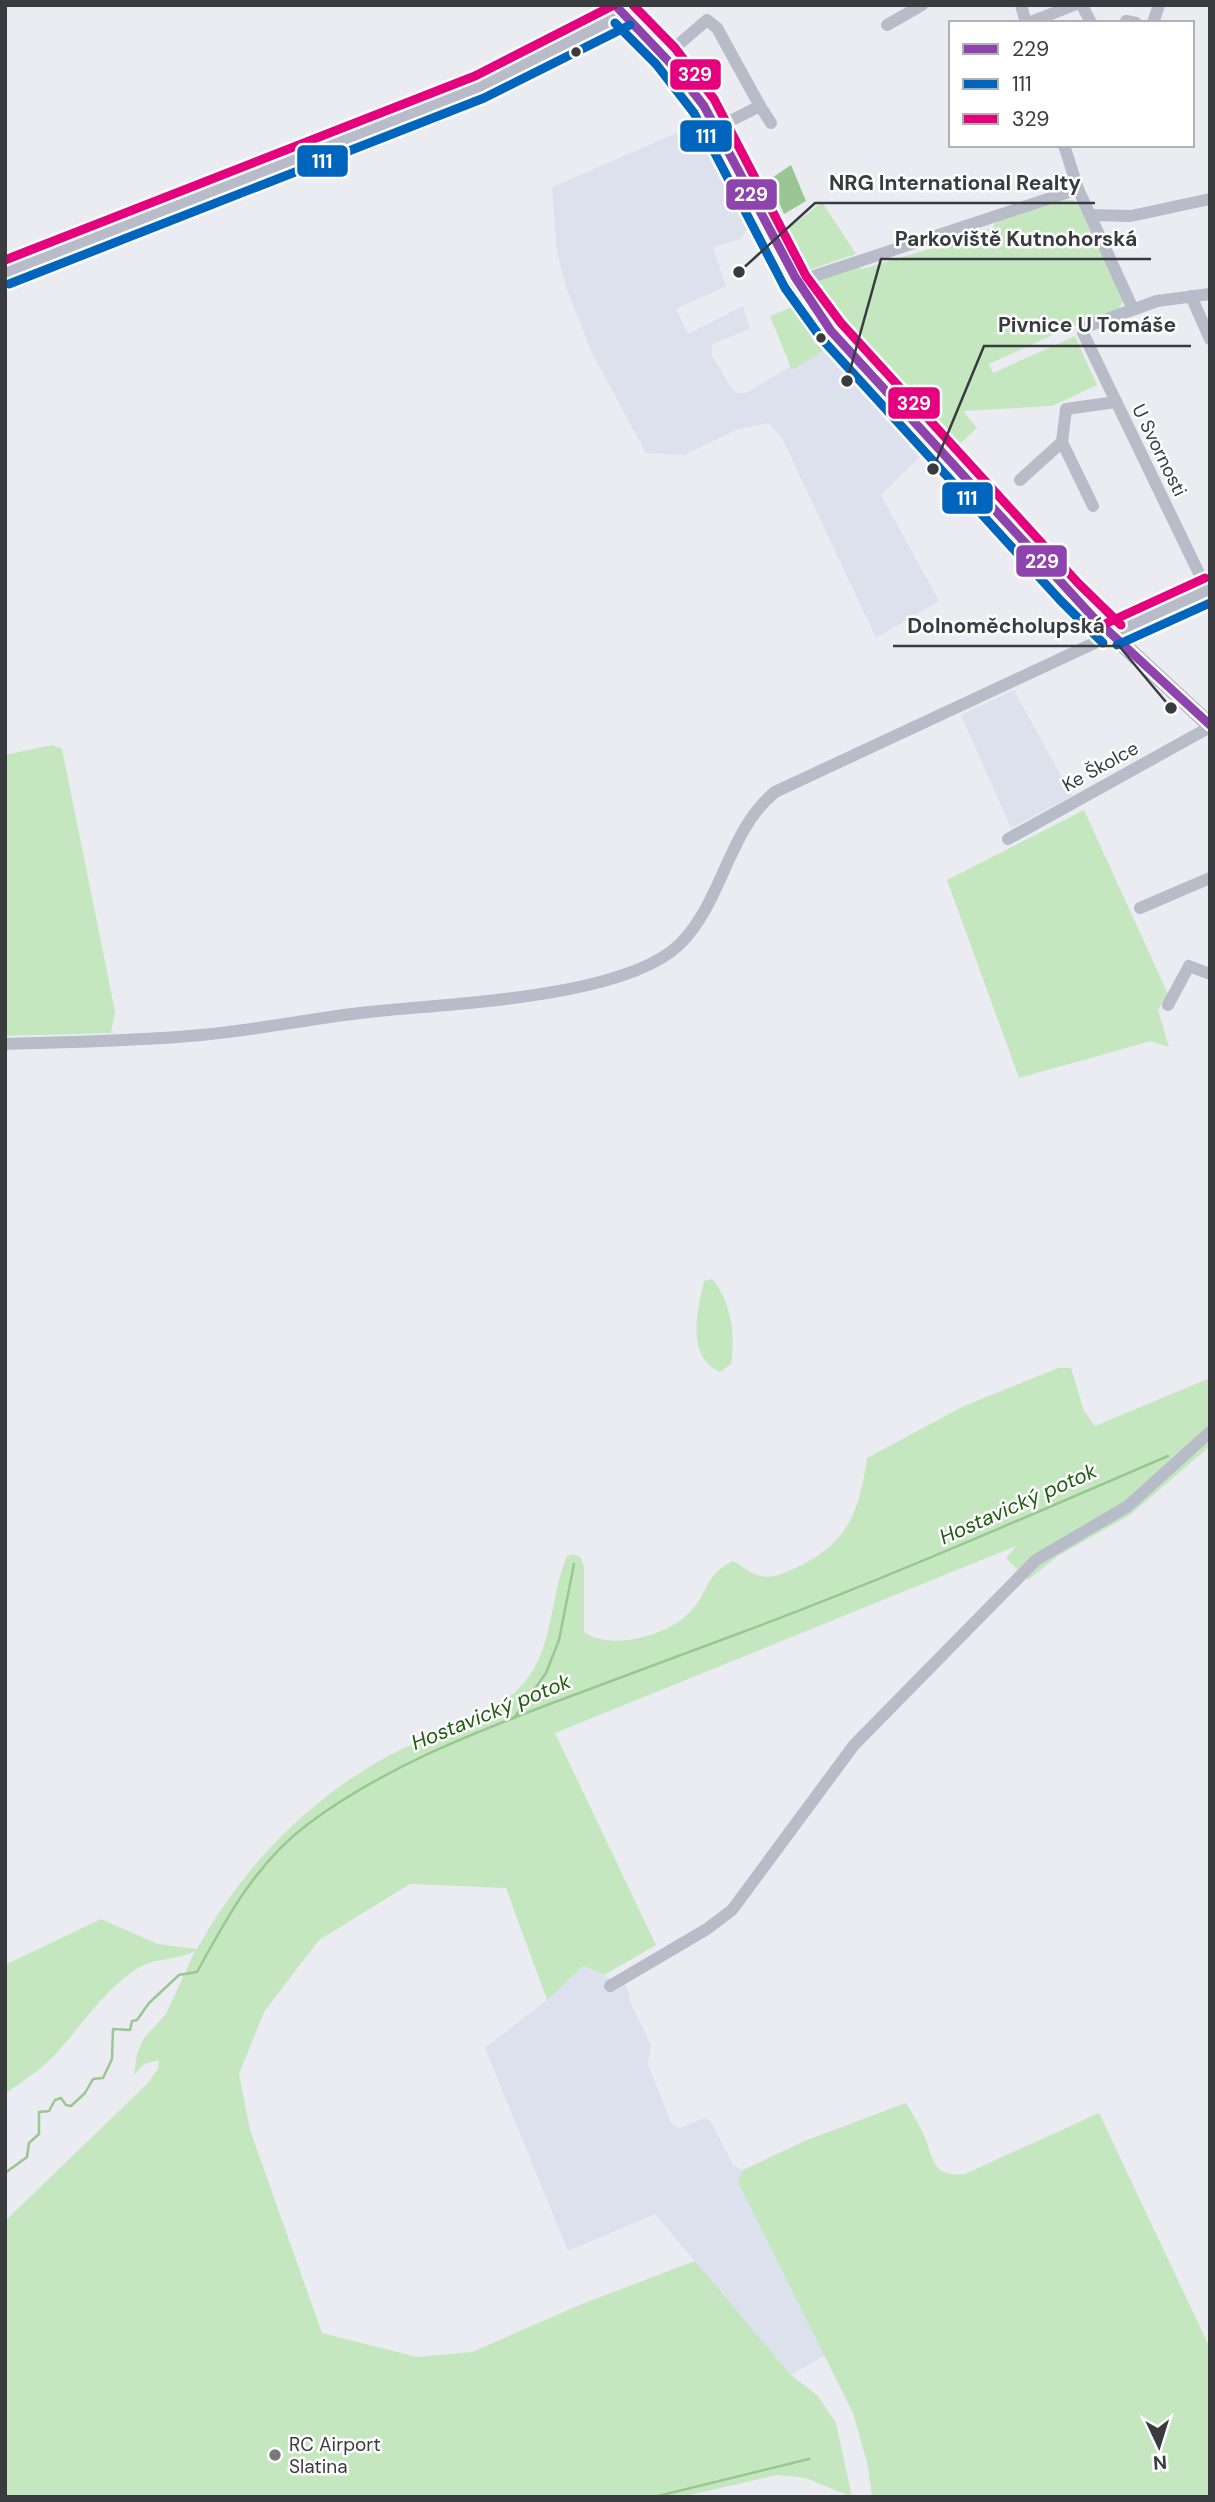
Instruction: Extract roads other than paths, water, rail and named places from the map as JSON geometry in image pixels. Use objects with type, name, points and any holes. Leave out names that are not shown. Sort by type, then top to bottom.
[{"type":"main road","points":[[619,10],[665,56],[716,128],[796,282],[846,348],[1069,592],[1210,726]]},
{"type":"street","points":[[887,25],[922,5]]},
{"type":"street","points":[[1032,21],[1074,5]]},
{"type":"street","points":[[1083,5],[1090,21]]},
{"type":"street","points":[[5,273],[480,87],[619,10]]},
{"type":"street","points":[[665,56],[707,20],[728,46],[771,123]]},
{"type":"street","points":[[716,128],[760,106]]},
{"type":"street","points":[[1065,147],[1078,189],[1133,309],[1157,300],[1210,294]]},
{"type":"street","points":[[796,282],[1078,189]]},
{"type":"street","points":[[1091,215],[1131,216],[1210,199]]},
{"type":"street","points":[[1191,296],[1210,339]]},
{"type":"street","name":"U Svornosti","points":[[1133,309],[1085,328],[1083,337],[1208,589]]},
{"type":"street","name":"U Svornosti","points":[[1062,442],[1066,409],[1116,402]]},
{"type":"street","points":[[1020,480],[1062,442],[1093,506]]},
{"type":"street","points":[[5,1044],[204,1035],[548,992],[616,979],[651,965],[680,944],[706,910],[745,830],[764,801],[787,785],[1208,589]]},
{"type":"street","name":"Ke Školce","points":[[1008,839],[1210,726]]},
{"type":"street","points":[[1140,908],[1210,878]]},
{"type":"street","points":[[1168,1005],[1189,966],[1210,974]]},
{"type":"street","points":[[610,1986],[707,1929],[732,1910],[854,1745],[1036,1560],[1128,1506],[1210,1432]]},
{"type":"waterway","name":"Hostavický potok","points":[[5,2173],[27,2157],[29,2143],[39,2134],[39,2112],[49,2111],[55,2100],[61,2098],[66,2105],[71,2106],[85,2093],[93,2079],[103,2078],[112,2059],[113,2029],[130,2030],[132,2021],[137,2020],[149,2003],[179,1975],[197,1972],[232,1911],[273,1855],[308,1824],[366,1786],[458,1740],[848,1591],[1168,1456]]},
{"type":"waterway","points":[[514,1718],[546,1673],[559,1640],[574,1564]]},
{"type":"waterway","points":[[654,2497],[809,2459]]},
{"type":"place","name":"NRG International Realty","points":[[739,272]]},
{"type":"place","name":"Parkoviště Kutnohorská","points":[[847,381]]},
{"type":"place","name":"Pivnice U Tomáše","points":[[933,469]]},
{"type":"place","name":"Dolnoměcholupská","points":[[1171,708]]},
{"type":"place","name":"RC Airport Slatina","points":[[275,2455]]}]
